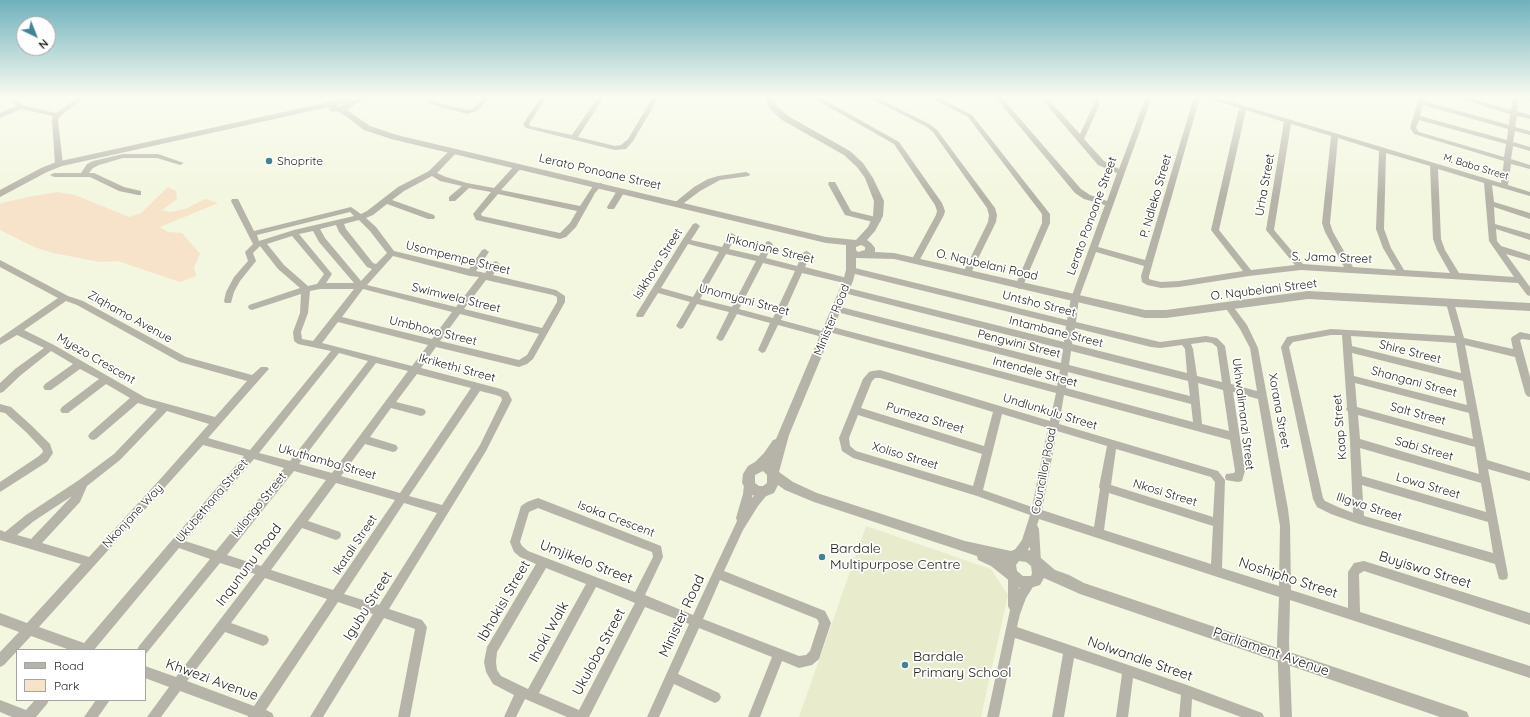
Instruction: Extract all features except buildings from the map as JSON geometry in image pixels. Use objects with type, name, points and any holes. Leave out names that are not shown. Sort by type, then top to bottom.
[{"type":"street","points":[[56,130],[59,164]]},
{"type":"street","points":[[0,194],[44,170],[59,164],[210,130]]},
{"type":"street","name":"Lerato Ponoane Street","points":[[374,130],[861,248]]},
{"type":"street","points":[[541,130],[611,147],[623,147],[631,140],[637,130]]},
{"type":"street","points":[[574,139],[579,130]]},
{"type":"street","points":[[807,130],[846,153],[860,165],[876,192],[879,208],[875,225],[861,248]]},
{"type":"street","points":[[874,130],[897,143],[939,205],[941,211],[915,261]]},
{"type":"street","points":[[935,130],[991,208],[993,215],[992,222],[967,273]]},
{"type":"street","points":[[981,130],[1046,214],[1046,223],[1019,286]]},
{"type":"street","points":[[1026,130],[1078,191],[1087,197],[1110,204]]},
{"type":"street","points":[[1073,130],[1101,163],[1122,172]]},
{"type":"street","points":[[1081,139],[1085,130]]},
{"type":"street","name":"Lerato Ponoane Street","points":[[1075,298],[1137,130]]},
{"type":"street","name":"P. Ndleko Street","points":[[1145,280],[1148,264],[1188,130]]},
{"type":"street","points":[[1237,130],[1216,218],[1215,230],[1248,273]]},
{"type":"street","name":"Urha Street","points":[[1286,130],[1270,230],[1301,267]]},
{"type":"street","name":"M. Baba Street","points":[[1320,130],[1530,194]]},
{"type":"street","points":[[1414,130],[1426,137],[1530,167]]},
{"type":"street","points":[[1465,130],[1530,149]]},
{"type":"street","points":[[1504,186],[1506,160],[1512,130]]},
{"type":"street","points":[[1335,135],[1326,224],[1350,270]]},
{"type":"street","points":[[157,142],[158,156]]},
{"type":"street","points":[[1383,150],[1380,229],[1387,248],[1402,273]]},
{"type":"street","points":[[228,301],[236,279],[252,261],[249,252],[260,244],[294,233],[361,217],[370,213],[402,189],[432,173],[454,151]]},
{"type":"street","points":[[83,175],[93,165],[118,157],[158,156],[180,163]]},
{"type":"street","points":[[1434,165],[1437,239],[1440,250],[1456,276]]},
{"type":"street","points":[[519,166],[477,214],[479,218],[560,236],[573,225],[592,192],[598,185]]},
{"type":"street","points":[[432,173],[443,179],[467,185],[582,209]]},
{"type":"street","points":[[677,204],[697,189],[711,181],[718,178],[746,174]]},
{"type":"street","points":[[54,175],[95,176],[122,189],[138,193]]},
{"type":"street","points":[[1488,181],[1493,241],[1530,293]]},
{"type":"street","points":[[832,184],[848,213],[875,225]]},
{"type":"street","points":[[452,199],[467,185]]},
{"type":"street","points":[[611,207],[622,191]]},
{"type":"street","points":[[235,201],[252,234],[260,244],[281,267],[306,289]]},
{"type":"street","points":[[387,201],[431,217]]},
{"type":"street","points":[[1489,203],[1530,216]]},
{"type":"street","points":[[252,234],[350,208],[361,217],[391,253]]},
{"type":"street","points":[[339,222],[342,230],[370,265],[377,268]]},
{"type":"street","points":[[1491,224],[1530,237]]},
{"type":"street","name":"Isikhova Street","points":[[640,315],[696,226]]},
{"type":"street","points":[[315,228],[322,240],[361,286]]},
{"type":"street","points":[[294,233],[328,274],[320,286]]},
{"type":"street","points":[[680,326],[732,236]]},
{"type":"street","name":"Inkonjane Street","points":[[686,241],[800,269],[846,285]]},
{"type":"street","points":[[720,338],[769,244]]},
{"type":"street","name":"O. Nqubelani Road","points":[[861,248],[1075,298]]},
{"type":"street","name":"Minister Road","points":[[774,474],[783,435],[828,332],[851,270],[861,248]]},
{"type":"street","points":[[1094,248],[1148,264]]},
{"type":"street","points":[[1497,248],[1530,258]]},
{"type":"street","points":[[470,273],[485,252]]},
{"type":"street","name":"Usompempe Street","points":[[315,345],[337,319],[361,286],[391,253],[561,296],[561,302],[530,357],[524,362]]},
{"type":"street","points":[[762,350],[807,254]]},
{"type":"street","name":"Ziqhamo Avenue","points":[[0,263],[65,298],[80,304],[183,360],[254,379]]},
{"type":"street","name":"Inqununu Road","points":[[152,717],[390,404],[458,312],[496,264]]},
{"type":"street","name":"S. Jama Street","points":[[1145,280],[1161,286],[1301,267],[1520,280]]},
{"type":"street","name":"Untsho Street","points":[[851,270],[1151,344],[1160,345],[1210,339],[1218,342],[1221,346]]},
{"type":"street","name":"Intambane Street","points":[[846,285],[1068,346],[1263,396]]},
{"type":"street","name":"Swimwela Street","points":[[252,307],[306,289],[320,286],[361,286],[458,312],[544,332]]},
{"type":"street","name":"Ikrikethi Street","points":[[306,289],[304,313],[297,332],[298,341],[415,370],[505,395],[507,400],[483,448],[444,510]]},
{"type":"street","name":"Unomyani Street","points":[[656,290],[828,332]]},
{"type":"street","name":"O. Nqubelani Street","points":[[1075,298],[1145,314],[1166,314],[1308,296],[1530,307]]},
{"type":"street","points":[[0,342],[65,298]]},
{"type":"street","name":"Councillor Road","points":[[1014,556],[1026,543],[1036,513],[1061,391],[1075,298]]},
{"type":"street","points":[[1450,303],[1460,340],[1491,518],[1503,575]]},
{"type":"street","name":"Xorana Street","points":[[1229,307],[1244,327],[1254,348],[1285,526],[1284,656],[1286,717]]},
{"type":"street","name":"Pengwini Street","points":[[837,309],[1195,402]]},
{"type":"street","name":"Umbhoxo Street","points":[[337,319],[518,364],[524,362]]},
{"type":"street","name":"Myezo Crescent","points":[[17,331],[51,347],[137,398],[164,408],[217,422]]},
{"type":"street","name":"Intendele Street","points":[[828,332],[1235,437]]},
{"type":"street","name":"Iligwa Street","points":[[1500,560],[1359,519],[1321,504],[1318,499],[1285,347],[1290,339],[1295,337],[1331,332],[1346,332],[1460,340],[1518,354]]},
{"type":"street","name":"Kaap Street","points":[[1346,332],[1351,409],[1358,479],[1359,519]]},
{"type":"street","points":[[1530,337],[1520,335],[1516,337],[1518,354],[1526,364],[1530,393]]},
{"type":"street","points":[[1185,342],[1189,349],[1198,427]]},
{"type":"street","name":"Ukhwalimanzi Street","points":[[1221,346],[1240,475],[1238,478],[1230,478]]},
{"type":"street","points":[[0,389],[18,372],[51,347]]},
{"type":"street","name":"Shire Street","points":[[1347,348],[1466,378]]},
{"type":"street","name":"Ukubethana Street","points":[[87,649],[252,454],[337,350]]},
{"type":"street","name":"Ixilongo Street","points":[[144,649],[292,466],[374,360]]},
{"type":"street","points":[[48,387],[80,364]]},
{"type":"street","name":"Nkonjane Way","points":[[0,661],[202,440],[264,369]]},
{"type":"street","name":"Undlunkulu Street","points":[[874,374],[880,374],[1112,444],[1204,470],[1217,477],[1220,484],[1219,523]]},
{"type":"street","name":"Xoliso Street","points":[[874,374],[868,379],[844,438],[843,444],[848,452],[977,492],[1036,513]]},
{"type":"street","name":"Shangani Street","points":[[1349,378],[1472,410]]},
{"type":"street","points":[[65,410],[106,379]]},
{"type":"street","name":"Ikatali Street","points":[[260,716],[336,596],[477,387]]},
{"type":"street","points":[[93,436],[137,398]]},
{"type":"street","points":[[390,404],[421,412]]},
{"type":"street","points":[[0,408],[8,410],[29,429],[47,447],[48,453],[43,459],[0,488]]},
{"type":"street","points":[[3,536],[83,483],[117,457],[164,408]]},
{"type":"street","name":"Salt Street","points":[[1351,409],[1478,444]]},
{"type":"street","name":"Pumeza Street","points":[[856,410],[986,451]]},
{"type":"street","points":[[977,492],[986,451],[998,410]]},
{"type":"street","name":"Minister Road","points":[[757,468],[768,457],[783,435]]},
{"type":"street","points":[[363,439],[392,448]]},
{"type":"street","name":"Ukuthamba Street","points":[[202,440],[444,510]]},
{"type":"street","name":"Sabi Street","points":[[1355,442],[1485,480]]},
{"type":"street","points":[[1098,533],[1104,487],[1112,444]]},
{"type":"street","points":[[1482,463],[1530,477]]},
{"type":"street","points":[[814,497],[777,490],[756,490],[749,485],[748,476],[751,471],[757,468],[766,468],[789,486],[814,497],[965,547],[996,562],[1021,582],[1032,582]]},
{"type":"street","points":[[767,490],[775,484],[774,474]]},
{"type":"street","name":"Lowa Street","points":[[1358,479],[1491,518]]},
{"type":"street","points":[[33,545],[76,499],[83,483]]},
{"type":"street","name":"Minister Road","points":[[739,527],[749,485]]},
{"type":"street","name":"Nkosi Street","points":[[1104,487],[1219,523]]},
{"type":"street","name":"Minister Road","points":[[653,717],[739,527],[754,503],[767,490]]},
{"type":"street","name":"Umjikelo Street","points":[[538,503],[531,504],[525,510],[515,542],[520,552],[799,662],[811,658],[814,655],[824,628],[821,615],[718,574]]},
{"type":"street","name":"Isoka Crescent","points":[[538,503],[657,549],[658,557],[640,599]]},
{"type":"street","name":"Igubu Street","points":[[316,717],[444,510]]},
{"type":"street","name":"Noshipho Street","points":[[1036,513],[1530,672]]},
{"type":"street","name":"Inqununu Road","points":[[300,523],[336,535]]},
{"type":"street","points":[[1216,570],[1219,523]]},
{"type":"street","name":"Councillor Road","points":[[1033,525],[1037,563]]},
{"type":"street","points":[[3,536],[90,562]]},
{"type":"street","points":[[177,543],[382,611],[420,626],[421,632],[404,717]]},
{"type":"street","points":[[965,547],[1014,556],[1029,556],[1037,563],[1039,574],[1021,595],[1014,614],[993,717]]},
{"type":"street","points":[[1014,556],[1009,564],[1012,574],[1014,614]]},
{"type":"street","name":"Ibhokisi Street","points":[[543,562],[491,652],[490,662],[493,675],[497,680],[581,717]]},
{"type":"street","name":"Parliament Avenue","points":[[1037,563],[1051,575],[1064,579],[1080,588],[1462,717]]},
{"type":"street","name":"Buyiswa Street","points":[[1354,615],[1353,572],[1364,566],[1530,619]]},
{"type":"street","name":"Ihoki Walk","points":[[510,717],[527,694],[593,582]]},
{"type":"street","name":"Parliament Avenue","points":[[1032,582],[1080,588]]},
{"type":"street","name":"Ukuloba Street","points":[[581,717],[640,599]]},
{"type":"street","points":[[0,619],[83,649]]},
{"type":"street","name":"Inqununu Road","points":[[222,624],[263,640]]},
{"type":"street","name":"Nolwandle Street","points":[[1011,631],[1128,670],[1258,717]]},
{"type":"street","points":[[1058,717],[1069,650]]},
{"type":"street","points":[[754,717],[779,654]]},
{"type":"street","points":[[1122,717],[1128,670]]},
{"type":"street","name":"Khwezi Avenue","points":[[146,672],[260,716]]},
{"type":"street","points":[[671,677],[715,697]]},
{"type":"street","points":[[1185,717],[1187,691]]},
{"type":"street","points":[[0,706],[28,717],[42,701]]},
{"type":"street","points":[[90,717],[103,701]]},
{"type":"shaded area","name":"Bardale Primary School","points":[[866,526],[991,569],[1008,595],[981,717],[799,717]]},
{"type":"green space","points":[[168,187],[176,191],[177,199],[162,210],[170,212],[185,209],[205,199],[218,203],[160,227],[168,232],[182,233],[200,254],[194,267],[196,276],[180,282],[118,261],[100,262],[53,253],[34,247],[0,230],[0,204],[2,203],[57,192],[75,195],[129,217],[141,213]]},
{"type":"place","name":"Shoprite","points":[[269,161]]},
{"type":"place","name":"Bardale Multipurpose Centre","points":[[822,557]]},
{"type":"place","name":"Bardale Primary School","points":[[905,665]]}]
